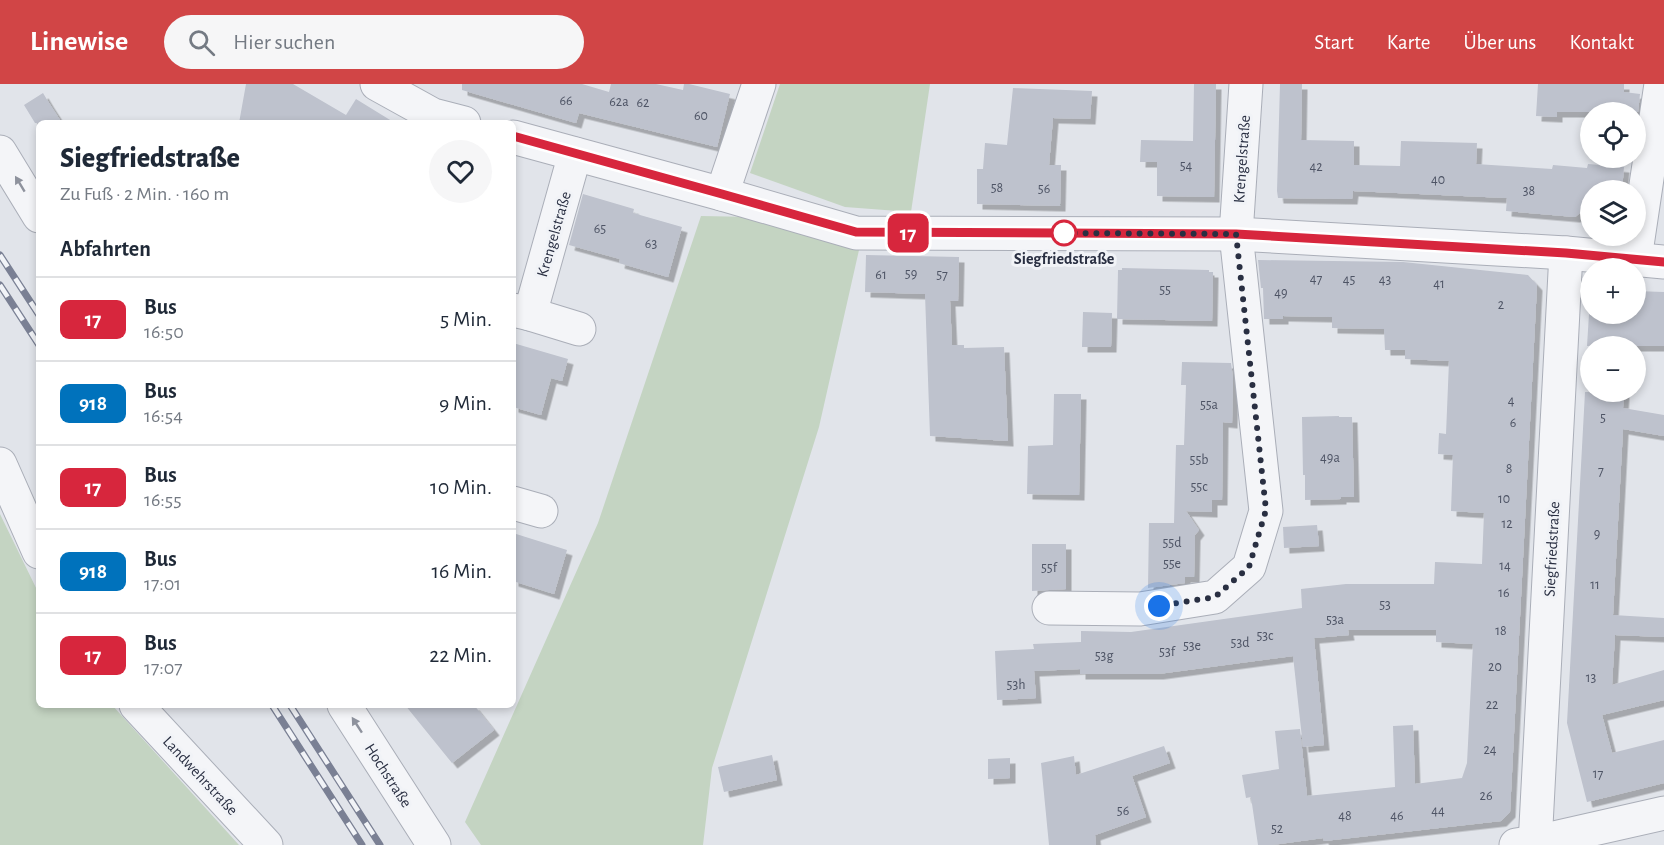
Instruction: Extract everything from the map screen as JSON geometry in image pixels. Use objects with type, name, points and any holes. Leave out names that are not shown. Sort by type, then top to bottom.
[{"type":"street","points":[[377,84],[433,115],[452,120]]},
{"type":"street","points":[[722,194],[759,84]]},
{"type":"street","name":"Krengelstraße","points":[[1049,608],[1140,609],[1215,597],[1249,567],[1266,510],[1236,234],[1246,84]]},
{"type":"street","points":[[516,137],[856,232],[1236,234],[1566,253],[1649,261],[1661,84]]},
{"type":"street","points":[[0,152],[36,211]]},
{"type":"street","name":"Krengelstraße","points":[[575,154],[522,312],[579,329]]},
{"type":"street","name":"Siegfriedstraße","points":[[1532,844],[1566,253]]},
{"type":"street","points":[[0,464],[36,545]]},
{"type":"street","name":"Landwehrstraße","points":[[139,708],[266,845]]},
{"type":"street","name":"Hochstraße","points":[[346,708],[434,845]]},
{"type":"street","points":[[1532,844],[1664,813]]},
{"type":"green space","points":[[780,84],[930,84],[911,212],[845,207],[750,173]]},
{"type":"green space","points":[[701,216],[754,217],[859,250],[819,427],[712,768],[703,845],[481,845],[465,822],[598,523]]},
{"type":"green space","points":[[0,514],[36,588],[36,708],[115,708],[239,845],[0,845]]},
{"type":"building","points":[[246,84],[293,84],[346,115],[356,99],[390,120],[240,120]]},
{"type":"building","points":[[462,84],[582,84],[609,92],[611,84],[656,84],[683,90],[684,84],[689,84],[730,94],[717,147],[579,113],[576,123],[462,90]]},
{"type":"building","points":[[1194,84],[1216,84],[1214,197],[1157,196],[1157,162],[1140,162],[1141,140],[1193,141]]},
{"type":"building","points":[[1280,84],[1302,84],[1301,140],[1354,141],[1354,165],[1400,166],[1401,141],[1477,143],[1476,164],[1552,169],[1553,165],[1580,168],[1624,168],[1623,180],[1580,180],[1580,213],[1575,217],[1506,211],[1507,198],[1353,191],[1352,199],[1278,198]]},
{"type":"building","points":[[1538,84],[1624,84],[1624,92],[1640,94],[1639,102],[1580,102],[1580,112],[1557,112],[1557,117],[1536,116]]},
{"type":"building","points":[[1013,88],[1092,91],[1090,119],[1053,118],[1049,165],[1061,165],[1060,206],[977,204],[977,169],[983,169],[985,143],[1007,145]]},
{"type":"building","points":[[43,93],[60,120],[36,120],[35,123],[24,105]]},
{"type":"building","points":[[583,194],[634,209],[633,213],[682,227],[668,277],[619,263],[620,259],[569,245]]},
{"type":"building","points":[[866,255],[959,257],[958,301],[950,301],[952,345],[964,345],[964,348],[1004,347],[1008,441],[930,436],[925,294],[865,292]]},
{"type":"building","points":[[1258,260],[1403,262],[1528,275],[1537,285],[1510,812],[1501,821],[1324,841],[1323,838],[1258,845],[1251,797],[1246,798],[1242,775],[1279,769],[1275,731],[1300,729],[1307,796],[1395,787],[1393,726],[1413,725],[1415,784],[1462,778],[1467,763],[1473,644],[1436,642],[1436,630],[1348,630],[1349,635],[1314,638],[1324,745],[1303,747],[1293,656],[1158,674],[1080,674],[1080,669],[1034,671],[1036,698],[997,700],[995,651],[1034,649],[1033,644],[1081,642],[1081,631],[1131,632],[1302,608],[1301,589],[1346,584],[1434,584],[1435,562],[1482,564],[1484,513],[1451,511],[1453,455],[1438,454],[1439,433],[1446,434],[1449,361],[1405,359],[1405,350],[1385,350],[1384,329],[1332,328],[1332,317],[1283,316],[1283,319],[1264,319],[1263,288],[1261,288]]},
{"type":"building","points":[[1122,268],[1209,270],[1213,272],[1212,321],[1117,319],[1118,270]]},
{"type":"building","points":[[1646,291],[1664,292],[1664,346],[1646,346],[1646,336],[1588,336],[1588,324],[1646,324]]},
{"type":"building","points":[[1083,312],[1112,313],[1111,347],[1082,347]]},
{"type":"building","points":[[516,344],[568,359],[562,381],[551,378],[541,415],[516,408]]},
{"type":"building","points":[[1182,362],[1231,363],[1232,423],[1223,422],[1222,500],[1212,500],[1212,512],[1186,511],[1199,530],[1195,535],[1194,577],[1185,577],[1185,583],[1148,588],[1149,523],[1174,523],[1176,445],[1184,445],[1186,385],[1181,385]]},
{"type":"building","points":[[1054,394],[1081,394],[1079,495],[1027,494],[1028,446],[1053,445]]},
{"type":"building","points":[[1584,402],[1623,402],[1623,408],[1664,415],[1664,436],[1623,429],[1613,615],[1664,618],[1664,637],[1615,635],[1612,685],[1664,670],[1664,700],[1602,715],[1612,753],[1664,740],[1664,783],[1587,802],[1567,723]]},
{"type":"building","points":[[1302,417],[1352,417],[1354,497],[1305,500]]},
{"type":"building","points":[[1317,525],[1319,546],[1284,548],[1283,527]]},
{"type":"building","points":[[516,534],[567,550],[554,594],[516,582]]},
{"type":"building","points":[[1032,544],[1066,544],[1066,589],[1032,591]]},
{"type":"building","points":[[407,708],[476,708],[494,730],[452,763]]},
{"type":"building","points":[[1164,746],[1170,763],[1132,776],[1146,817],[1095,835],[1096,845],[1049,845],[1041,763],[1074,756],[1076,775]]},
{"type":"building","points":[[772,755],[777,780],[724,792],[718,767]]},
{"type":"building","points":[[1010,758],[1010,778],[988,779],[988,759]]},
{"type":"railway","points":[[0,255],[36,310]]},
{"type":"railway","points":[[0,285],[36,340]]},
{"type":"railway","points":[[274,708],[362,845]]},
{"type":"railway","points":[[292,708],[380,845]]},
{"type":"bus line","name":"17","points":[[516,137],[856,232],[1236,234],[1566,253],[1664,262]]},
{"type":"place","name":"Siegfriedstraße","points":[[1064,233]]},
{"type":"route","points":[[1064,233],[1236,234],[1266,510],[1249,567],[1215,597],[1159,606]]}]
